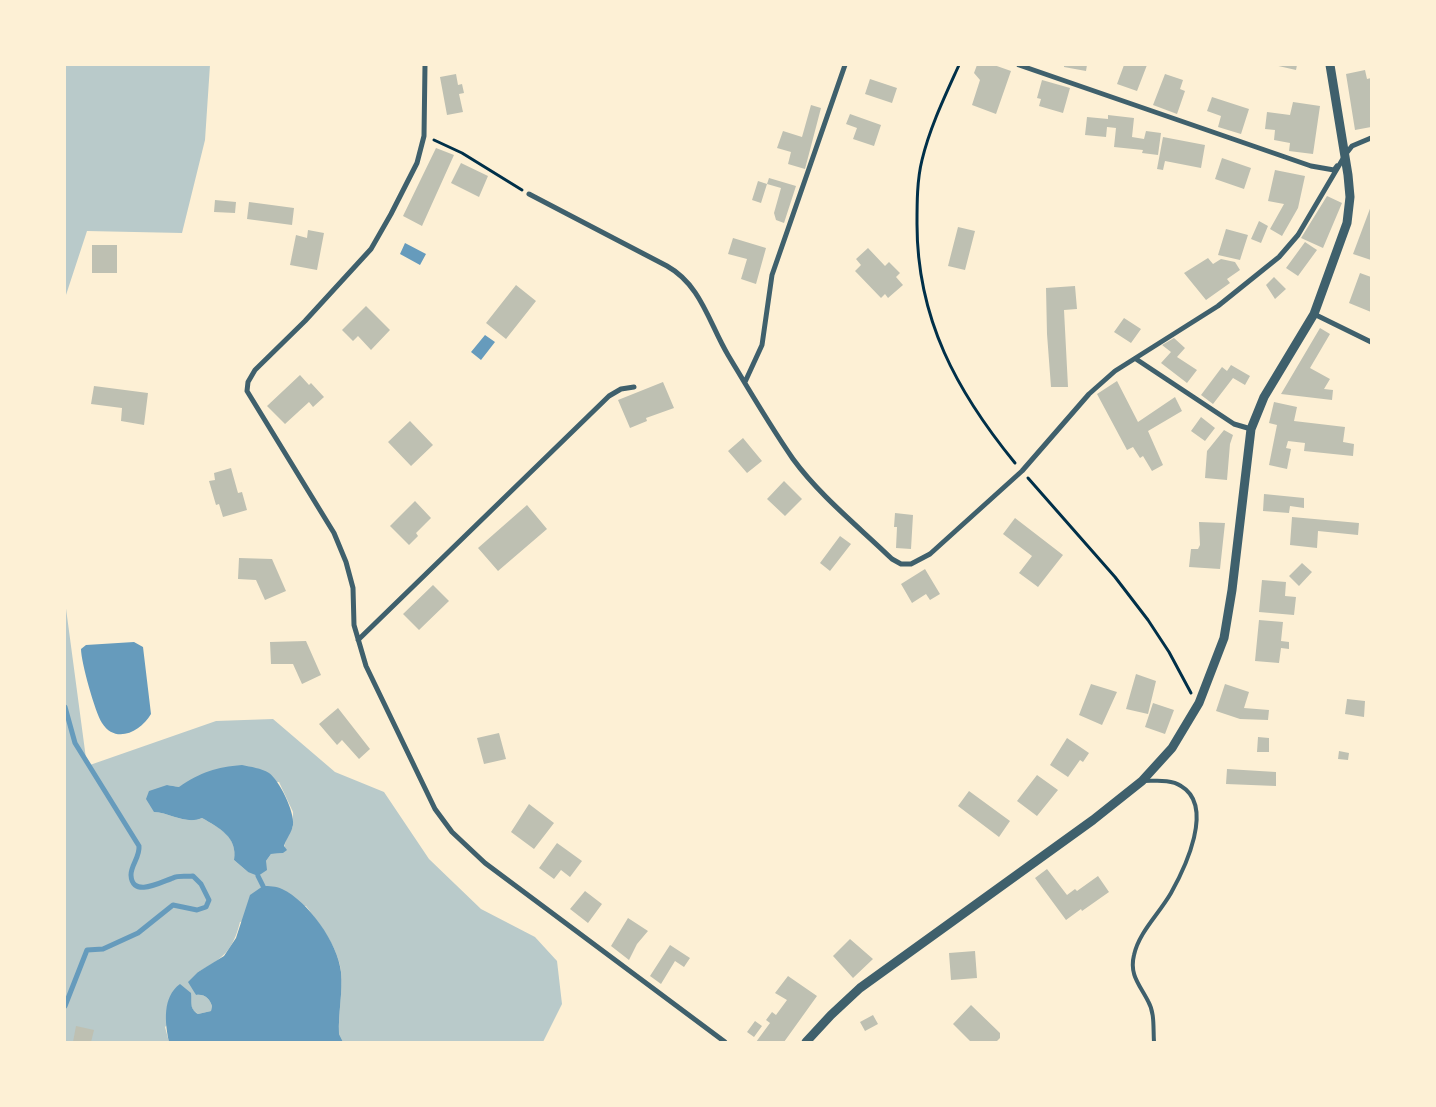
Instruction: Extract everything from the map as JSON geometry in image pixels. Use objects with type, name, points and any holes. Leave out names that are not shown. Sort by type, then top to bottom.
[{"type":"street","points":[[425,65],[424,136],[417,163],[372,249],[305,321],[255,370],[248,382],[247,391],[334,533],[346,562],[353,588],[354,625],[366,666],[435,808],[452,832],[485,863],[725,1042]]},
{"type":"street","points":[[745,382],[762,345],[772,275],[846,65]]},
{"type":"street","points":[[1019,65],[1311,166],[1334,170],[1352,146],[1371,138]]},
{"type":"street","points":[[806,1042],[860,988],[1093,820],[1142,781],[1172,748],[1199,703],[1224,638],[1232,590],[1251,429],[1264,397],[1314,314],[1347,223],[1350,198],[1330,65]]},
{"type":"street","points":[[529,194],[667,266],[688,280],[745,382],[794,460],[826,497],[892,559],[901,564],[911,564],[930,554],[1022,471],[1089,394],[1115,371],[1218,306],[1279,257],[1298,235],[1335,176],[1345,156]]},
{"type":"street","points":[[1314,314],[1371,342]]},
{"type":"street","points":[[1136,359],[1234,424],[1251,429]]},
{"type":"street","points":[[358,640],[609,396],[622,389],[634,387]]},
{"type":"lane","points":[[1142,781],[1165,780],[1180,785],[1193,798],[1197,820],[1192,844],[1181,874],[1138,943],[1133,958],[1134,976],[1148,1000],[1153,1016],[1154,1042]]},
{"type":"path","points":[[959,65],[937,112],[922,161],[917,205],[917,252],[924,297],[936,335],[959,386],[993,436],[1143,613],[1169,652],[1185,686],[1199,703]]},
{"type":"path","points":[[424,136],[462,153],[529,194]]},
{"type":"shaded area","points":[[65,65],[210,65],[205,140],[182,233],[87,231],[65,298]]},
{"type":"shaded area","points":[[65,601],[87,766],[216,721],[273,719],[335,772],[384,792],[429,859],[481,909],[535,937],[557,961],[562,1004],[543,1042],[343,1042],[339,1034],[341,971],[339,962],[328,937],[306,906],[240,922],[234,940],[226,953],[214,963],[198,972],[193,988],[196,995],[202,995],[208,999],[212,1006],[211,1011],[198,1014],[193,1010],[190,1003],[165,1027],[169,1042],[65,1042]],"holes":[[[279,782],[293,812],[293,827],[287,835],[283,853],[271,854],[266,861],[248,872],[234,860],[233,845],[230,839],[215,825],[202,818],[190,820],[154,812],[167,785],[179,787]]]},
{"type":"water","points":[[405,243],[426,254],[420,265],[400,254]]},
{"type":"water","points":[[485,335],[495,342],[481,360],[471,352]]},
{"type":"water","points":[[134,642],[143,647],[151,714],[135,730],[121,734],[114,733],[108,730],[99,717],[92,698],[81,649],[86,645]]},
{"type":"water","points":[[242,765],[269,773],[286,797],[292,812],[293,825],[284,846],[287,850],[283,853],[271,854],[266,861],[267,870],[258,876],[248,872],[234,860],[233,845],[221,830],[202,818],[190,820],[154,812],[146,799],[149,791],[167,785],[179,787],[209,771]]},
{"type":"water","points":[[263,886],[277,887],[292,895],[311,913],[328,936],[339,961],[341,972],[339,1034],[343,1042],[169,1042],[166,1027],[166,1011],[174,989],[180,984],[191,993],[193,1010],[198,1014],[211,1011],[212,1006],[208,999],[202,995],[196,995],[188,982],[198,972],[224,956],[236,938],[250,895]]},
{"type":"building","points":[[977,65],[994,65],[1011,71],[996,114],[972,105],[980,80],[974,73]]},
{"type":"building","points":[[1064,65],[1087,65],[1086,71],[1064,67]]},
{"type":"building","points":[[1124,65],[1147,65],[1137,91],[1117,84]]},
{"type":"building","points":[[1274,65],[1297,65],[1296,70]]},
{"type":"building","points":[[1365,70],[1367,79],[1371,78],[1371,127],[1355,130],[1346,74]]},
{"type":"building","points":[[456,74],[458,85],[462,84],[464,93],[459,94],[463,112],[447,115],[440,77]]},
{"type":"building","points":[[1165,74],[1183,80],[1180,89],[1185,91],[1177,114],[1153,105]]},
{"type":"building","points":[[870,79],[897,88],[892,103],[865,94]]},
{"type":"building","points":[[1042,80],[1070,88],[1063,113],[1039,106],[1041,99],[1037,98]]},
{"type":"building","points":[[1212,97],[1249,109],[1241,134],[1218,127],[1221,116],[1207,111]]},
{"type":"building","points":[[1293,102],[1320,106],[1313,154],[1289,151],[1290,143],[1274,140],[1275,130],[1265,129],[1267,112],[1290,115]]},
{"type":"building","points":[[811,105],[821,108],[805,169],[788,164],[791,152],[777,148],[783,131],[802,137]]},
{"type":"building","points":[[850,114],[881,125],[874,146],[853,139],[857,128],[846,124]]},
{"type":"building","points":[[1108,115],[1134,118],[1132,137],[1144,139],[1146,131],[1161,133],[1158,155],[1142,153],[1143,150],[1114,147],[1116,128],[1107,127],[1106,137],[1085,135],[1087,117],[1108,119]]},
{"type":"building","points":[[1163,137],[1205,145],[1201,168],[1165,161],[1163,170],[1157,169]]},
{"type":"building","points":[[436,148],[454,155],[422,226],[403,216]]},
{"type":"building","points":[[1222,158],[1251,168],[1244,189],[1215,179]]},
{"type":"building","points":[[461,163],[488,176],[479,197],[451,183]]},
{"type":"building","points":[[1275,170],[1305,176],[1298,208],[1282,236],[1270,229],[1284,204],[1268,201]]},
{"type":"building","points":[[769,178],[796,186],[784,223],[776,220],[774,213],[781,188],[767,184]]},
{"type":"building","points":[[758,181],[767,184],[761,203],[752,200]]},
{"type":"building","points":[[1327,196],[1342,203],[1323,248],[1301,238]]},
{"type":"building","points":[[215,200],[236,202],[235,213],[214,212]]},
{"type":"building","points":[[249,202],[294,208],[292,225],[247,219]]},
{"type":"building","points":[[1371,206],[1371,260],[1353,254]]},
{"type":"building","points":[[1259,221],[1268,226],[1261,243],[1251,239]]},
{"type":"building","points":[[958,227],[975,231],[965,270],[948,266]]},
{"type":"building","points":[[1226,229],[1248,235],[1240,260],[1218,255]]},
{"type":"building","points":[[308,230],[324,233],[317,270],[290,265],[296,235],[307,238]]},
{"type":"building","points":[[733,238],[766,248],[756,284],[741,279],[747,259],[728,254]]},
{"type":"building","points":[[1305,242],[1317,250],[1298,276],[1286,268]]},
{"type":"building","points":[[92,245],[117,245],[117,273],[92,273]]},
{"type":"building","points":[[868,248],[885,266],[889,262],[900,273],[896,277],[903,285],[888,298],[885,294],[881,298],[855,271],[861,265],[856,259]]},
{"type":"building","points":[[1208,258],[1213,264],[1221,259],[1235,262],[1240,270],[1227,279],[1230,283],[1206,300],[1184,273]]},
{"type":"building","points":[[1360,273],[1371,277],[1371,312],[1349,303]]},
{"type":"building","points":[[1274,277],[1286,289],[1275,299],[1266,285]]},
{"type":"building","points":[[516,285],[536,301],[506,339],[486,323]]},
{"type":"building","points":[[1075,286],[1077,309],[1064,310],[1068,387],[1051,387],[1046,288]]},
{"type":"building","points":[[366,306],[390,330],[371,350],[358,336],[353,341],[342,330]]},
{"type":"building","points":[[1124,318],[1141,329],[1131,343],[1114,332]]},
{"type":"building","points":[[1320,328],[1330,334],[1310,368],[1330,379],[1324,389],[1333,390],[1332,400],[1281,394]]},
{"type":"building","points":[[1174,338],[1185,348],[1177,357],[1197,370],[1187,383],[1161,363],[1171,352],[1162,345]]},
{"type":"building","points":[[1231,365],[1250,376],[1245,385],[1233,378],[1213,404],[1201,395],[1222,367],[1227,371]]},
{"type":"building","points":[[300,375],[309,385],[311,383],[324,397],[313,407],[309,402],[285,424],[267,406]]},
{"type":"building","points":[[1117,381],[1138,422],[1175,397],[1182,411],[1148,431],[1163,465],[1152,471],[1143,456],[1140,458],[1133,447],[1127,450],[1097,394]]},
{"type":"building","points":[[663,382],[674,408],[646,418],[647,421],[630,428],[618,400]]},
{"type":"building","points":[[94,386],[148,393],[144,425],[121,421],[122,408],[91,404]]},
{"type":"building","points":[[1274,402],[1297,407],[1294,421],[1345,427],[1343,442],[1354,444],[1353,456],[1304,451],[1305,443],[1288,441],[1286,448],[1291,449],[1287,469],[1269,465],[1277,425],[1269,423]]},
{"type":"building","points":[[1201,417],[1215,428],[1205,441],[1191,431]]},
{"type":"building","points":[[410,421],[433,445],[411,466],[388,442]]},
{"type":"building","points":[[1224,430],[1233,435],[1230,444],[1227,480],[1205,478],[1207,451]]},
{"type":"building","points":[[743,438],[762,461],[747,473],[728,451]]},
{"type":"building","points":[[231,468],[238,493],[242,492],[247,510],[223,517],[219,504],[216,505],[209,481],[215,480],[214,473]]},
{"type":"building","points":[[784,481],[802,499],[785,516],[767,499]]},
{"type":"building","points":[[1264,494],[1304,498],[1304,508],[1290,506],[1289,513],[1263,511]]},
{"type":"building","points":[[415,501],[431,518],[416,533],[418,536],[409,545],[390,526]]},
{"type":"building","points":[[527,505],[547,529],[498,571],[478,548]]},
{"type":"building","points":[[895,513],[913,515],[911,549],[896,548],[897,527],[894,527]]},
{"type":"building","points":[[1292,517],[1359,523],[1358,535],[1318,531],[1317,548],[1290,545]]},
{"type":"building","points":[[1015,518],[1063,555],[1038,587],[1019,573],[1032,556],[1003,534]]},
{"type":"building","points":[[1199,522],[1225,523],[1220,569],[1189,567],[1191,549],[1198,549],[1200,545]]},
{"type":"building","points":[[840,536],[851,544],[830,571],[820,563]]},
{"type":"building","points":[[239,558],[272,559],[286,591],[265,600],[256,580],[238,579]]},
{"type":"building","points":[[1302,563],[1312,572],[1299,586],[1289,576]]},
{"type":"building","points":[[925,569],[940,594],[930,600],[926,594],[912,603],[901,584]]},
{"type":"building","points":[[1262,580],[1286,582],[1285,596],[1296,597],[1294,615],[1259,612]]},
{"type":"building","points":[[433,585],[449,601],[419,630],[403,614]]},
{"type":"building","points":[[1259,620],[1283,622],[1281,641],[1289,642],[1289,649],[1281,648],[1279,663],[1255,661]]},
{"type":"building","points":[[306,641],[321,675],[302,684],[293,664],[271,664],[270,642]]},
{"type":"building","points":[[1136,674],[1156,681],[1148,714],[1126,709]]},
{"type":"building","points":[[1091,684],[1117,692],[1102,725],[1079,715]]},
{"type":"building","points":[[1225,684],[1249,692],[1244,708],[1269,710],[1268,720],[1240,719],[1216,711]]},
{"type":"building","points":[[1347,699],[1365,701],[1364,717],[1345,714]]},
{"type":"building","points":[[1153,703],[1174,710],[1165,734],[1145,727]]},
{"type":"building","points":[[338,708],[370,749],[359,759],[342,740],[337,745],[319,724]]},
{"type":"building","points":[[499,733],[506,759],[484,764],[477,738]]},
{"type":"building","points":[[1258,737],[1269,738],[1269,752],[1257,752]]},
{"type":"building","points":[[1067,738],[1089,753],[1083,762],[1080,760],[1068,777],[1050,765]]},
{"type":"building","points":[[1339,751],[1349,753],[1348,760],[1338,759]]},
{"type":"building","points":[[1227,769],[1276,772],[1276,786],[1226,784]]},
{"type":"building","points":[[1037,775],[1058,790],[1037,816],[1017,801]]},
{"type":"building","points":[[969,791],[1010,821],[999,837],[958,806]]},
{"type":"building","points":[[529,804],[554,823],[534,849],[511,832]]},
{"type":"building","points":[[557,843],[582,861],[570,877],[561,870],[554,879],[539,868]]},
{"type":"building","points":[[1047,869],[1067,895],[1075,889],[1077,891],[1098,876],[1109,892],[1066,920],[1035,878]]},
{"type":"building","points":[[585,891],[602,904],[588,923],[570,909]]},
{"type":"building","points":[[628,918],[648,931],[637,944],[629,960],[611,946]]},
{"type":"building","points":[[850,939],[873,959],[853,978],[833,956]]},
{"type":"building","points":[[670,945],[690,958],[684,967],[675,961],[661,984],[650,976]]},
{"type":"building","points":[[975,951],[977,978],[951,980],[949,953]]},
{"type":"building","points":[[788,976],[817,996],[784,1042],[756,1042],[770,1023],[766,1020],[772,1012],[776,1015],[787,1000],[775,993]]},
{"type":"building","points":[[971,1005],[1000,1033],[1000,1038],[996,1042],[971,1042],[953,1024]]},
{"type":"building","points":[[873,1015],[878,1024],[865,1031],[860,1022]]},
{"type":"building","points":[[755,1021],[762,1026],[754,1037],[747,1032]]},
{"type":"building","points":[[76,1026],[94,1030],[91,1042],[73,1042]]},
{"type":"waterway","points":[[65,707],[75,743],[139,846],[131,871],[133,882],[137,886],[149,887],[175,877],[193,876],[201,884],[209,900],[206,907],[197,910],[173,905],[138,933],[103,949],[87,950],[65,1006]]},
{"type":"waterway","points":[[258,876],[263,886]]}]
